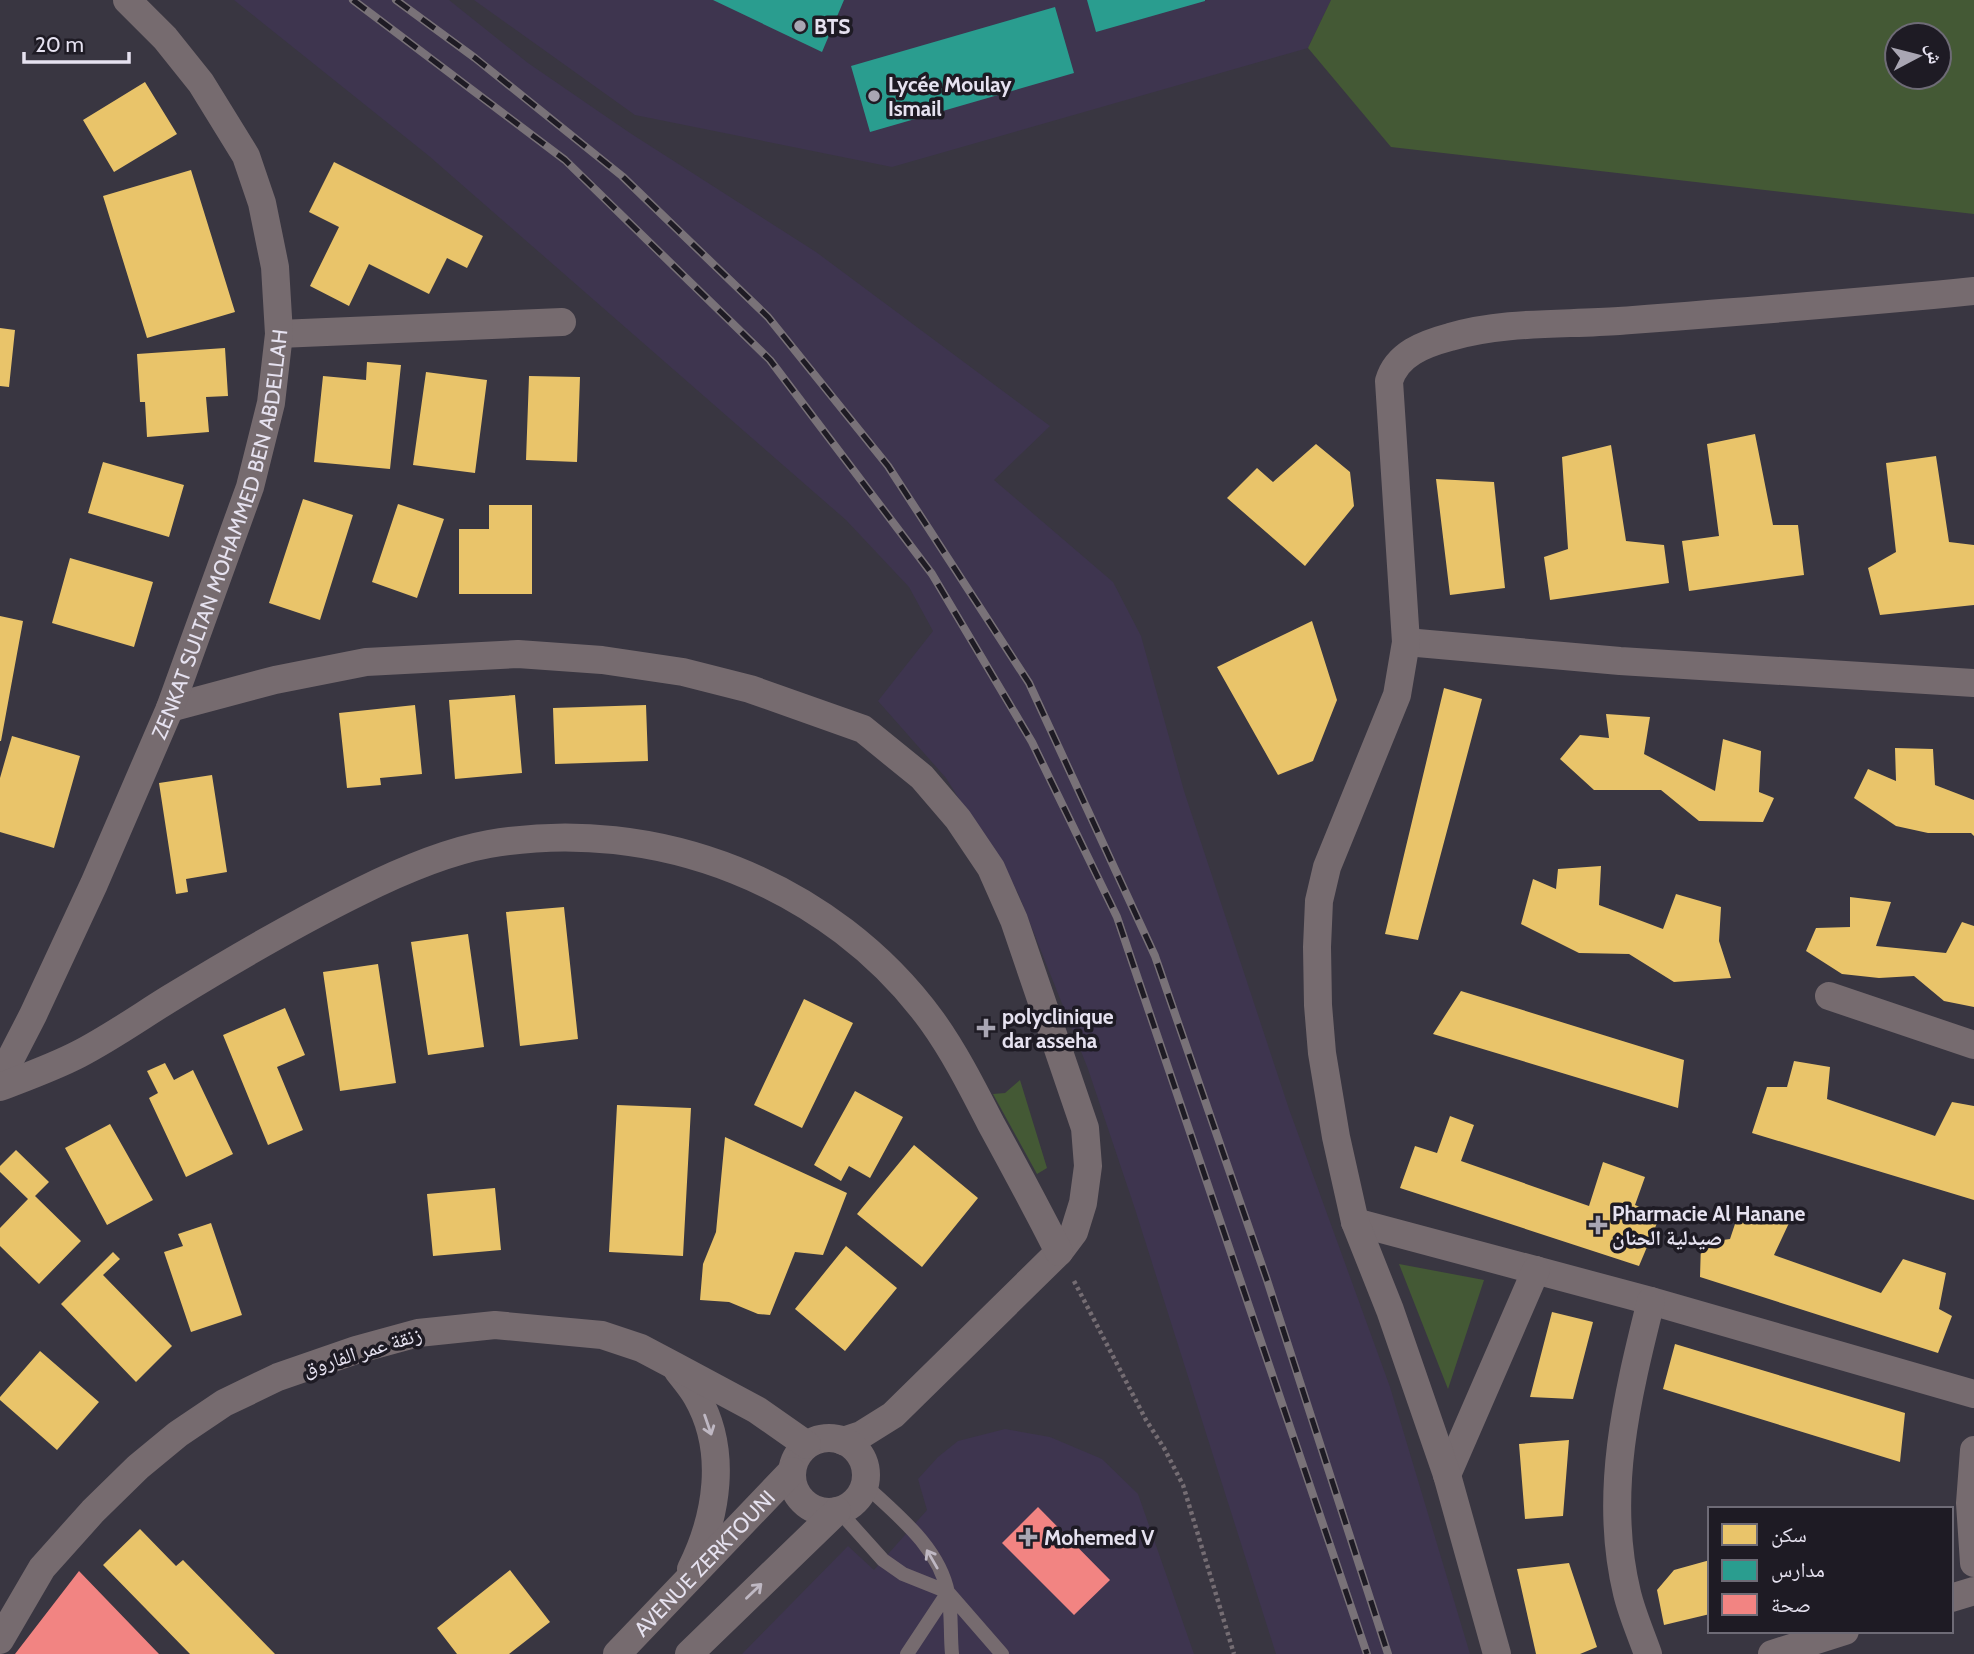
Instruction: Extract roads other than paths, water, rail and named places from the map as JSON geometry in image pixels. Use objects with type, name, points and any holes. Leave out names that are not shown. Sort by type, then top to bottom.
[{"type":"street","name":"ZENKAT SULTAN MOHAMMED BEN ABDELLAH","points":[[0,1079],[94,884],[170,708],[250,487],[271,403],[279,334],[272,254],[262,203],[246,156],[201,83],[165,38],[127,0]]},
{"type":"street","points":[[1497,1654],[1447,1475],[1390,1310],[1355,1222],[1336,1137],[1322,1053],[1317,970],[1319,901],[1326,867],[1397,695],[1406,642],[1389,382],[1397,364],[1410,353],[1450,337],[1489,329],[1618,321],[1974,291]]},
{"type":"street","points":[[279,334],[562,322]]},
{"type":"street","points":[[1406,642],[1620,661],[1974,682]]},
{"type":"street","points":[[170,708],[275,680],[366,662],[518,654],[603,660],[683,672],[750,689],[863,729],[922,777],[958,819],[991,869],[1014,920],[1085,1128],[1088,1166],[1083,1203],[1074,1232],[1059,1252],[892,1415],[869,1430],[843,1441]]},
{"type":"street","points":[[0,1087],[80,1054],[245,955],[358,892],[402,872],[486,845],[530,839],[567,837],[613,840],[668,848],[730,867],[788,893],[844,930],[883,964],[932,1021],[964,1072],[1059,1252]]},
{"type":"street","points":[[1829,996],[1974,1045]]},
{"type":"street","points":[[1355,1222],[1651,1301],[1974,1394]]},
{"type":"street","points":[[1447,1475],[1536,1270]]},
{"type":"street","points":[[1648,1654],[1627,1593],[1617,1525],[1619,1462],[1627,1400],[1651,1301]]},
{"type":"street","name":"زنقة عمر الفاروق","points":[[0,1640],[42,1567],[93,1511],[138,1467],[178,1434],[224,1403],[278,1377],[356,1350],[418,1333],[495,1325],[602,1335],[641,1348],[675,1366],[757,1410],[807,1444]]},
{"type":"street","points":[[675,1366],[698,1398],[711,1430],[716,1463],[715,1497],[709,1526],[681,1588]]},
{"type":"street","points":[[689,1654],[838,1511],[855,1501],[872,1447],[892,1415]]},
{"type":"street","points":[[838,1511],[814,1509],[797,1494],[792,1471],[797,1456],[807,1444],[819,1439],[843,1441],[860,1454],[864,1475]]},
{"type":"street","points":[[1974,1450],[1970,1503],[1974,1563]]},
{"type":"street","name":"AVENUE ZERKTOUNI","points":[[617,1654],[792,1471]]},
{"type":"street","points":[[1953,1597],[1974,1591]]},
{"type":"street","points":[[1772,1654],[1839,1633]]},
{"type":"lane","points":[[864,1475],[922,1542],[948,1592],[1002,1654]]},
{"type":"lane","points":[[838,1511],[883,1560],[925,1585],[948,1592]]},
{"type":"lane","points":[[907,1654],[948,1592]]},
{"type":"lane","points":[[948,1592],[952,1654]]},
{"type":"railway","points":[[353,0],[565,160],[770,360],[932,574],[1032,742],[1117,917],[1367,1654]]},
{"type":"railway","points":[[396,0],[475,58],[622,176],[768,317],[888,466],[1029,683],[1155,956],[1267,1280],[1388,1654]]},
{"type":"place","name":"BTS","points":[[800,26]]},
{"type":"place","name":"Lycée Moulay Ismail","points":[[874,96]]},
{"type":"place","name":"polyclinique dar asseha","points":[[986,1028]]},
{"type":"place","name":"Pharmacie Al Hanane صيدلية الحنان","points":[[1598,1225]]},
{"type":"place","name":"Mohemed V","points":[[1028,1537]]}]
